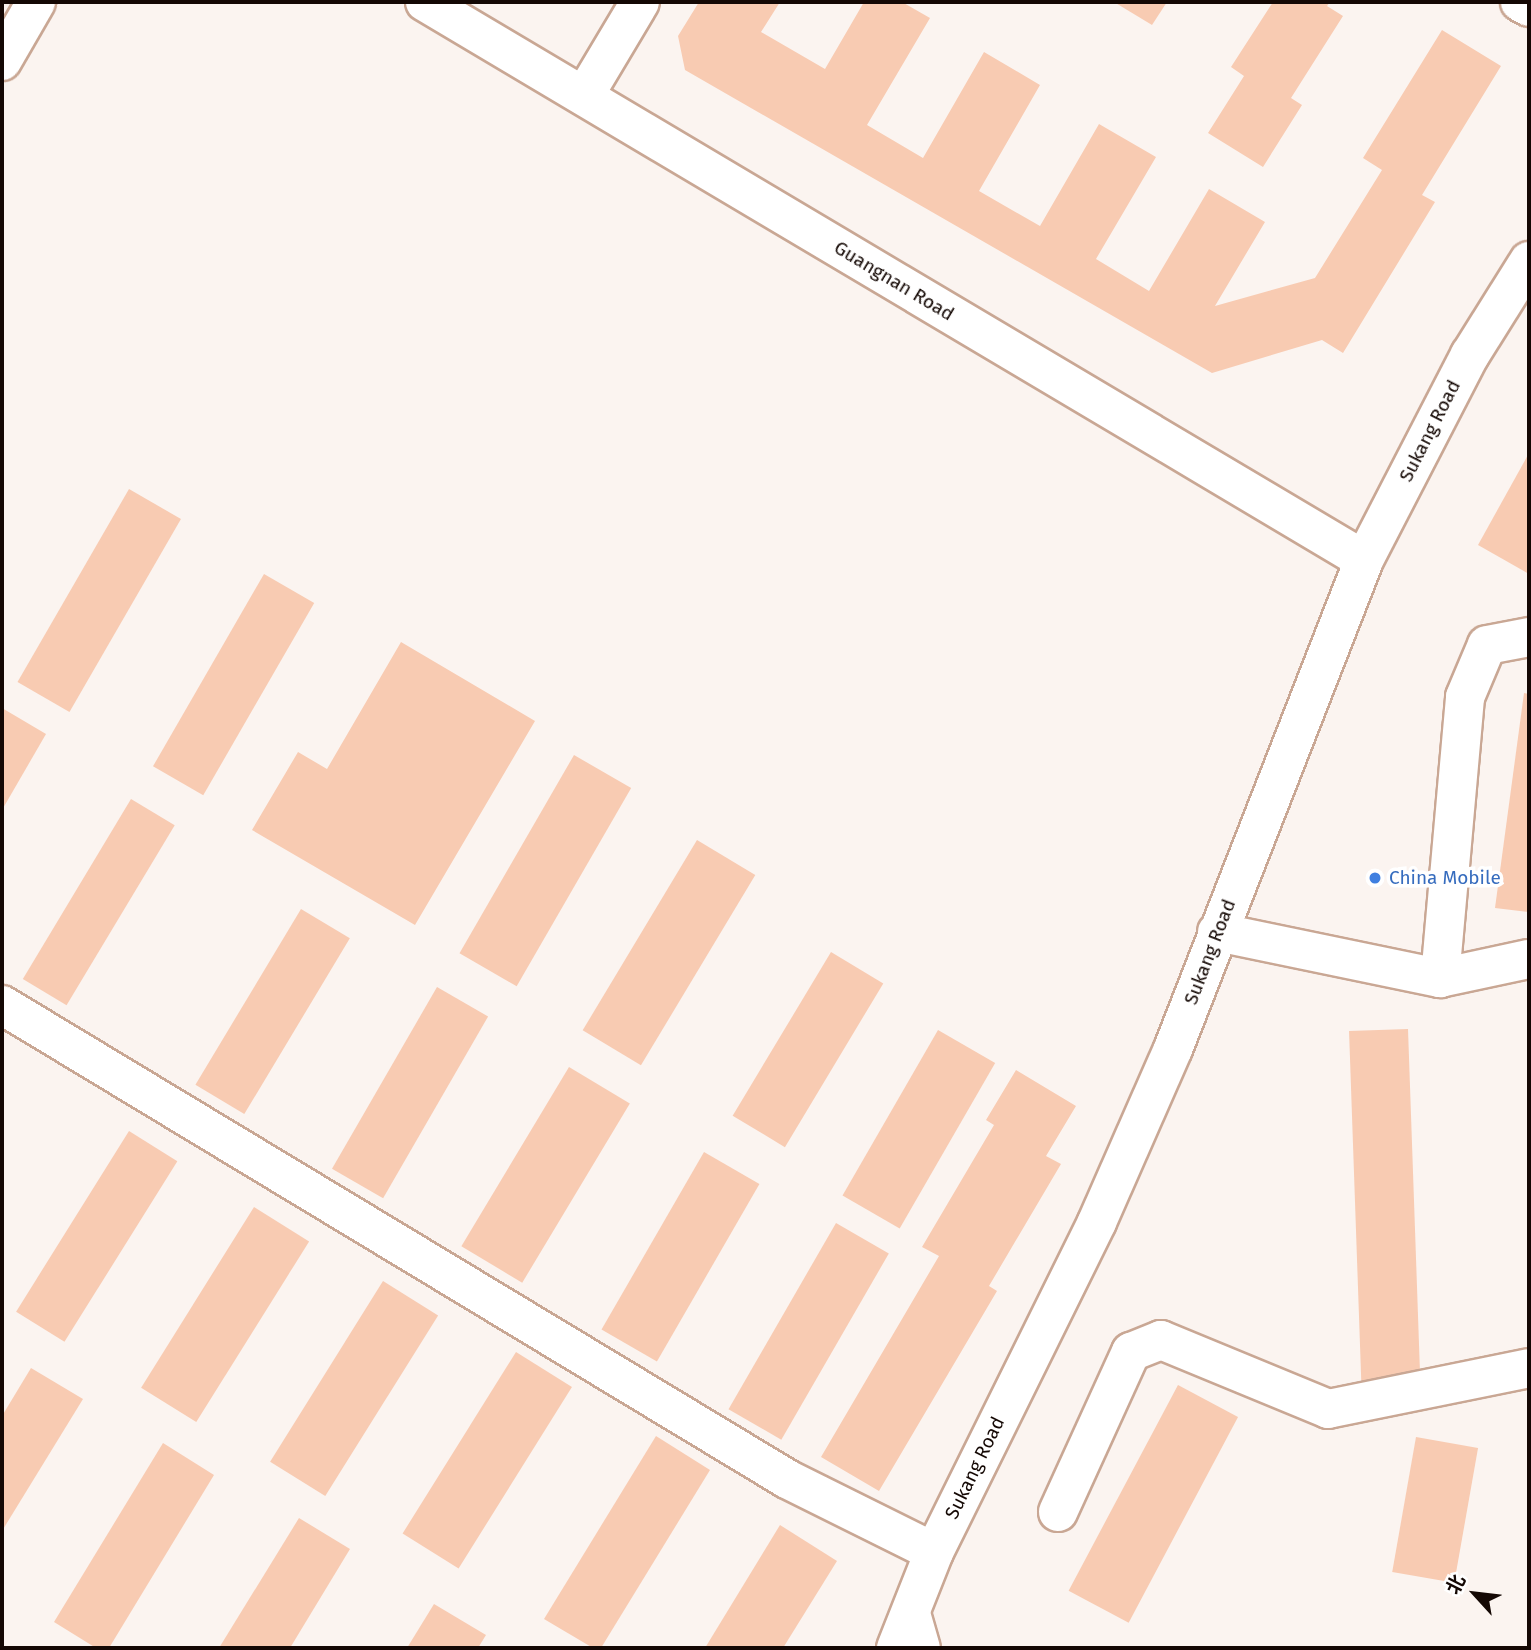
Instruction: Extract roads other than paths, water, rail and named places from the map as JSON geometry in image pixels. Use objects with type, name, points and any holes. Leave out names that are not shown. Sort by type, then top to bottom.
[{"type":"street","points":[[2,61],[36,2]]},
{"type":"street","name":"Guangnan Road","points":[[425,2],[1364,560]]},
{"type":"street","points":[[584,96],[640,2]]},
{"type":"street","points":[[1520,2],[1529,7]]},
{"type":"street","name":"Sukang Road","points":[[909,1638],[934,1552],[1103,1209],[1173,1049],[1364,560],[1470,355],[1529,261]]},
{"type":"street","points":[[1440,978],[1465,697],[1487,645],[1529,637]]},
{"type":"street","points":[[1217,932],[1440,978],[1529,959]]},
{"type":"street","points":[[2,1005],[787,1479],[934,1552]]},
{"type":"street","points":[[1058,1512],[1131,1352],[1161,1340],[1328,1409],[1529,1368]]},
{"type":"place","name":"China Mobile","points":[[1375,878]]}]
